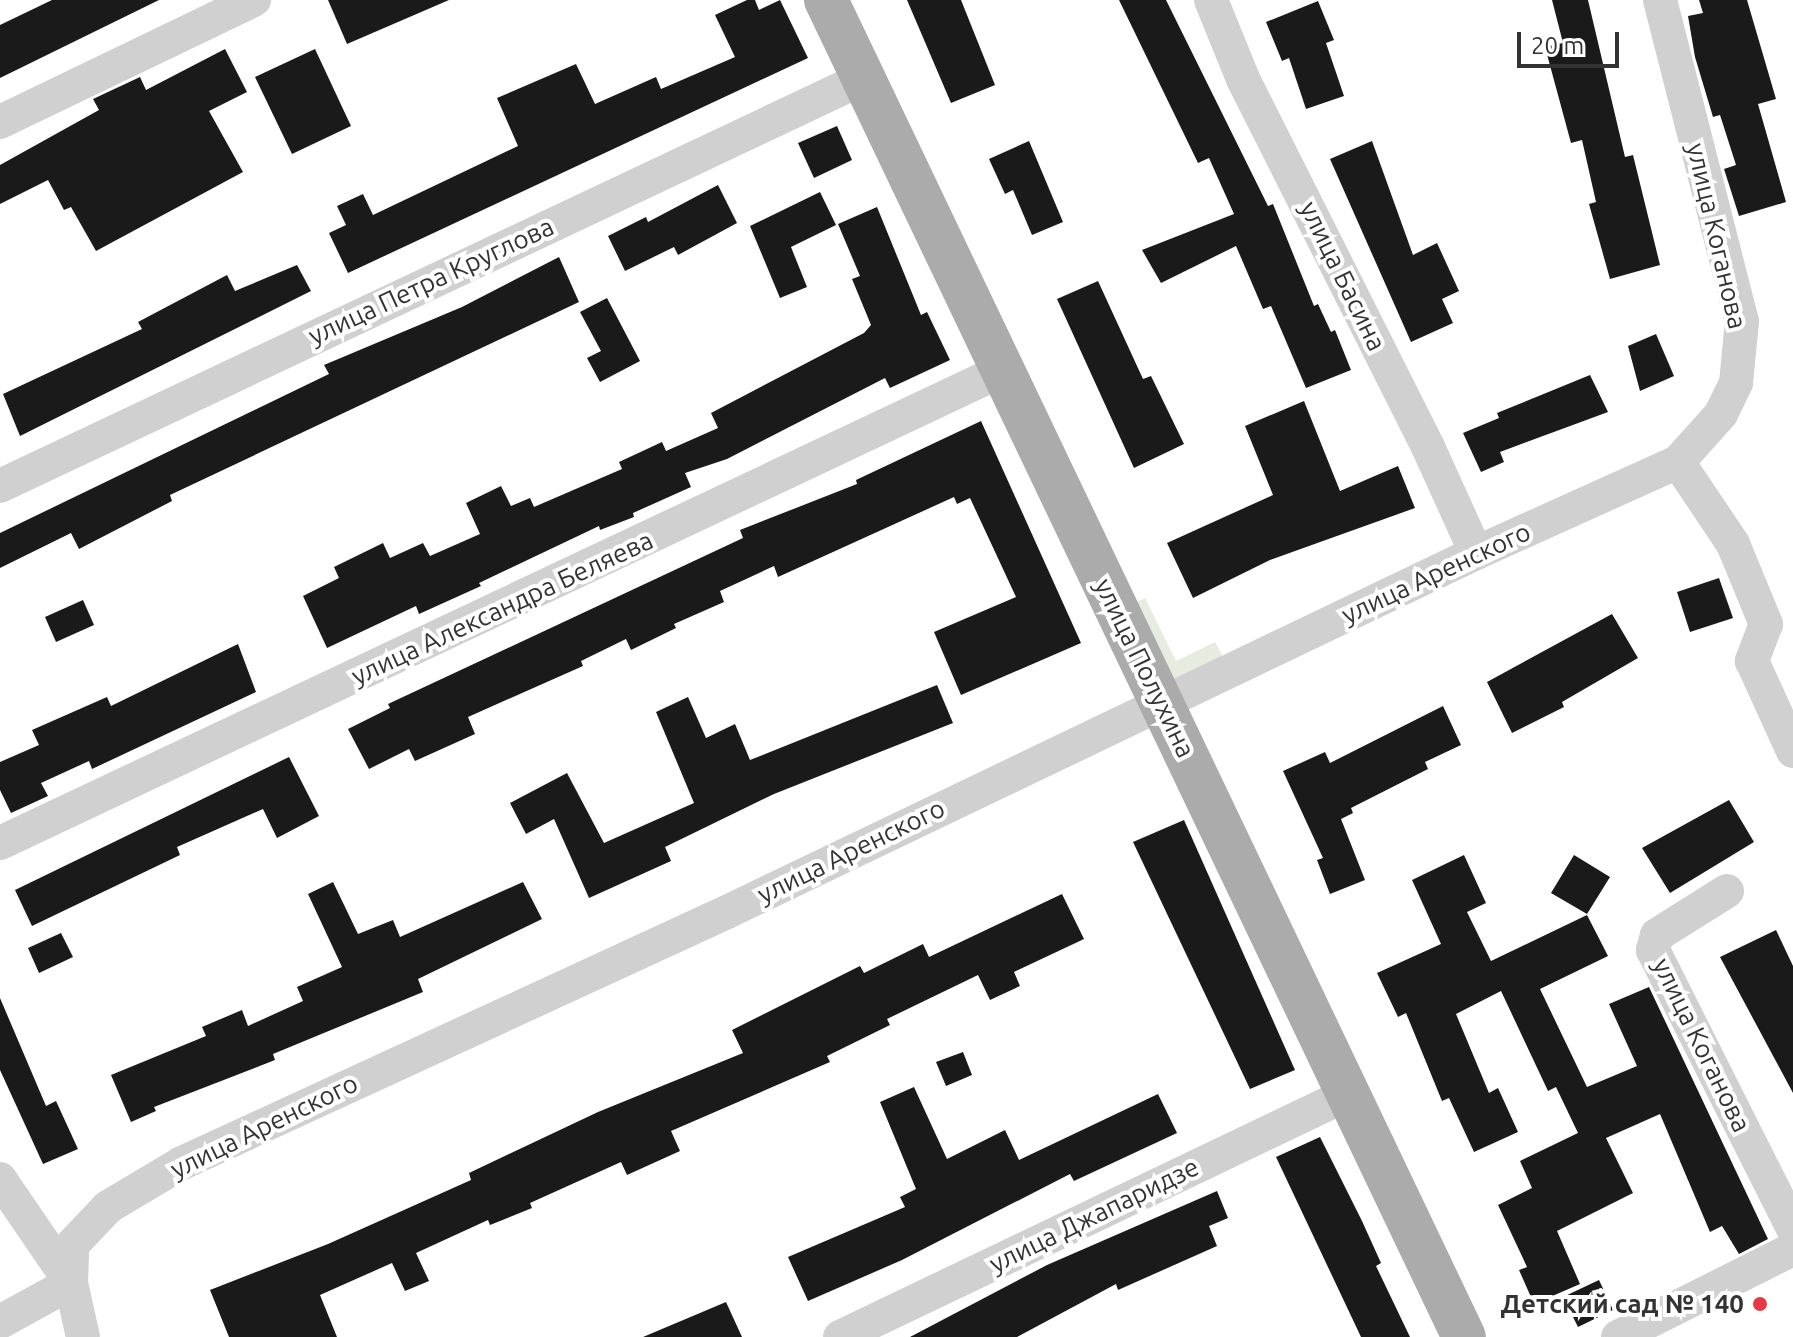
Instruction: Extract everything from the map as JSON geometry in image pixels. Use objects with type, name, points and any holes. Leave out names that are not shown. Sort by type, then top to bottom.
[{"type":"main road","name":"улица Полухина","points":[[826,0],[1464,1337]]},
{"type":"street","points":[[0,122],[254,0]]},
{"type":"street","name":"улица Басина","points":[[1211,0],[1243,79],[1428,447],[1476,553]]},
{"type":"street","name":"улица Коганова","points":[[1660,0],[1742,321],[1736,383],[1721,414],[1678,462]]},
{"type":"street","name":"улица Петра Круглова","points":[[0,486],[864,78]]},
{"type":"street","name":"улица Александра Беляева","points":[[0,843],[1003,370]]},
{"type":"street","points":[[1678,462],[1733,544],[1780,627],[1752,661],[1793,751]]},
{"type":"street","name":"улица Аренского","points":[[71,1283],[72,1245],[108,1207],[180,1164],[1162,704],[1476,553],[1678,462]]},
{"type":"street","name":"улица Коганова","points":[[1727,891],[1670,924],[1657,935],[1653,950],[1793,1228]]},
{"type":"street","name":"улица Джапаридзе","points":[[840,1337],[1348,1094]]},
{"type":"street","points":[[0,1179],[71,1283],[83,1337]]},
{"type":"street","points":[[1618,1337],[1793,1249]]},
{"type":"street","points":[[0,1322],[71,1283]]},
{"type":"shaded area","points":[[1145,598],[1176,661],[1215,642],[1224,659],[1175,684],[1135,603]]},
{"type":"building","points":[[52,0],[159,0],[0,78],[0,25]]},
{"type":"building","points":[[328,0],[449,0],[347,44]]},
{"type":"building","points":[[747,0],[755,0],[759,10],[780,0],[808,58],[348,273],[329,233],[346,225],[337,206],[363,194],[373,215],[518,146],[497,98],[576,64],[595,104],[656,77],[661,89],[735,57],[715,15]]},
{"type":"building","points":[[907,0],[961,0],[995,85],[951,103]]},
{"type":"building","points":[[1119,0],[1166,0],[1268,206],[1273,204],[1314,306],[1318,304],[1331,332],[1335,330],[1351,370],[1306,388],[1271,306],[1263,309],[1236,246],[1161,283],[1142,250],[1234,214],[1209,158],[1198,163]]},
{"type":"building","points":[[1552,0],[1588,0],[1625,157],[1633,155],[1660,265],[1610,279],[1589,204],[1596,202],[1582,140],[1571,143],[1545,47],[1563,43]]},
{"type":"building","points":[[1699,0],[1747,0],[1776,99],[1758,104],[1786,202],[1739,216],[1724,169],[1736,165],[1720,115],[1713,117],[1695,57],[1688,16],[1703,13]]},
{"type":"building","points":[[1318,1],[1334,40],[1326,43],[1344,96],[1306,109],[1289,58],[1282,61],[1266,22]]},
{"type":"building","points":[[225,49],[247,92],[209,111],[243,172],[96,251],[71,207],[64,210],[48,180],[0,204],[0,165],[99,110],[93,99],[140,77],[146,90]]},
{"type":"building","points":[[315,49],[351,126],[292,154],[255,77]]},
{"type":"building","points":[[837,126],[852,160],[814,178],[798,143]]},
{"type":"building","points":[[1029,141],[1063,222],[1032,235],[1013,190],[1005,194],[989,159]]},
{"type":"building","points":[[1372,141],[1413,255],[1437,243],[1459,291],[1442,299],[1453,323],[1411,342],[1330,159]]},
{"type":"building","points":[[718,185],[737,223],[678,255],[674,247],[625,271],[608,236],[646,217],[648,222]]},
{"type":"building","points":[[820,192],[836,225],[791,247],[807,287],[780,298],[750,226]]},
{"type":"building","points":[[877,207],[921,315],[927,312],[950,360],[890,388],[885,378],[727,459],[685,473],[691,487],[633,513],[634,517],[600,530],[599,526],[419,614],[416,606],[327,648],[303,596],[339,578],[334,567],[383,543],[390,558],[423,543],[430,556],[480,534],[466,503],[501,486],[511,506],[530,498],[534,507],[622,469],[619,462],[662,442],[666,451],[718,428],[711,413],[864,333],[871,325],[852,279],[860,276],[838,224]]},
{"type":"building","points":[[559,257],[579,302],[170,495],[172,501],[79,549],[71,533],[0,568],[0,533],[329,374],[324,365],[462,307]]},
{"type":"building","points":[[297,265],[311,291],[20,436],[3,394],[142,329],[138,322],[227,275],[235,291]]},
{"type":"building","points":[[1098,281],[1143,379],[1151,376],[1184,444],[1134,468],[1057,299]]},
{"type":"building","points":[[607,298],[640,361],[600,382],[587,358],[601,351],[580,312]]},
{"type":"building","points":[[1656,334],[1674,376],[1640,391],[1628,346]]},
{"type":"building","points":[[1590,375],[1608,412],[1500,452],[1504,462],[1481,472],[1463,433],[1499,418],[1497,413]]},
{"type":"building","points":[[1304,401],[1340,491],[1398,466],[1415,508],[1270,560],[1193,598],[1167,543],[1273,495],[1245,426]]},
{"type":"building","points":[[981,421],[1081,643],[961,695],[934,632],[1016,597],[970,498],[957,504],[954,497],[778,577],[774,566],[720,591],[724,602],[674,624],[676,628],[631,650],[626,639],[581,661],[583,666],[468,717],[475,734],[415,761],[409,749],[369,769],[348,729],[390,708],[388,704],[743,538],[740,530],[857,484],[856,480]]},
{"type":"building","points":[[1719,578],[1733,618],[1690,632],[1677,592]]},
{"type":"building","points":[[83,600],[94,625],[56,642],[45,617]]},
{"type":"building","points":[[1612,614],[1638,658],[1562,702],[1564,707],[1512,733],[1487,682]]},
{"type":"building","points":[[238,644],[256,692],[92,769],[89,761],[41,783],[48,796],[11,813],[0,790],[0,762],[39,745],[32,730],[107,697],[111,706]]},
{"type":"building","points":[[937,685],[953,723],[774,794],[665,847],[671,861],[589,898],[554,819],[526,834],[510,803],[567,773],[604,843],[694,803],[656,712],[688,697],[706,738],[735,724],[750,760]]},
{"type":"building","points":[[1443,706],[1461,745],[1425,762],[1428,769],[1351,808],[1353,813],[1341,819],[1365,880],[1330,894],[1317,860],[1323,858],[1283,771],[1325,752],[1330,763]]},
{"type":"building","points":[[289,757],[319,816],[277,838],[263,809],[177,847],[180,855],[32,926],[15,890]]},
{"type":"building","points":[[1729,800],[1754,842],[1670,893],[1642,848]]},
{"type":"building","points":[[1184,820],[1295,1070],[1250,1089],[1133,842]]},
{"type":"building","points":[[1464,855],[1486,903],[1467,912],[1491,961],[1587,915],[1608,956],[1540,989],[1587,1087],[1637,1066],[1609,1004],[1649,987],[1768,1239],[1739,1254],[1722,1226],[1710,1232],[1660,1114],[1606,1138],[1633,1193],[1557,1231],[1580,1284],[1534,1304],[1519,1270],[1527,1267],[1498,1205],[1532,1188],[1520,1161],[1578,1133],[1556,1087],[1548,1091],[1501,991],[1456,1014],[1489,1093],[1498,1088],[1518,1132],[1474,1152],[1449,1098],[1442,1101],[1406,1013],[1398,1017],[1377,973],[1441,944],[1412,880]]},
{"type":"building","points":[[1574,855],[1610,877],[1587,914],[1551,893]]},
{"type":"building","points":[[333,882],[358,934],[393,920],[400,937],[523,882],[542,919],[418,979],[423,992],[273,1054],[275,1060],[154,1107],[156,1111],[131,1122],[111,1075],[206,1036],[202,1027],[242,1010],[248,1026],[303,1001],[297,987],[342,967],[308,894]]},
{"type":"building","points":[[1062,894],[1084,939],[1014,972],[1020,986],[990,1000],[978,975],[887,1019],[890,1025],[827,1056],[830,1062],[671,1131],[680,1151],[627,1175],[621,1162],[530,1203],[532,1208],[490,1225],[488,1220],[416,1253],[429,1281],[405,1291],[392,1263],[320,1295],[337,1337],[229,1337],[210,1290],[328,1244],[471,1180],[469,1173],[598,1112],[743,1053],[732,1030],[860,966],[864,973],[923,944],[929,957]]},
{"type":"building","points":[[1776,930],[1793,966],[1793,1093],[1720,957]]},
{"type":"building","points":[[61,933],[73,957],[39,973],[28,948]]},
{"type":"building","points":[[0,998],[46,1106],[56,1101],[78,1149],[43,1164],[0,1070]]},
{"type":"building","points":[[963,1052],[972,1075],[946,1086],[936,1062]]},
{"type":"building","points":[[914,1087],[947,1159],[1005,1130],[1019,1160],[1158,1094],[1177,1133],[1074,1181],[1070,1174],[902,1260],[808,1301],[788,1257],[905,1207],[900,1197],[916,1189],[880,1102]]},
{"type":"building","points":[[1320,1137],[1381,1263],[1376,1266],[1410,1337],[1361,1337],[1276,1157]]},
{"type":"building","points":[[1217,1191],[1228,1218],[1209,1226],[1217,1246],[1118,1290],[1116,1284],[1017,1337],[910,1337],[1047,1265]]},
{"type":"building","points":[[1599,1280],[1613,1310],[1578,1327],[1563,1297]]},
{"type":"building","points":[[726,1302],[742,1337],[643,1337]]},
{"type":"place","name":"Детский сад № 140","points":[[1760,1304]]}]
